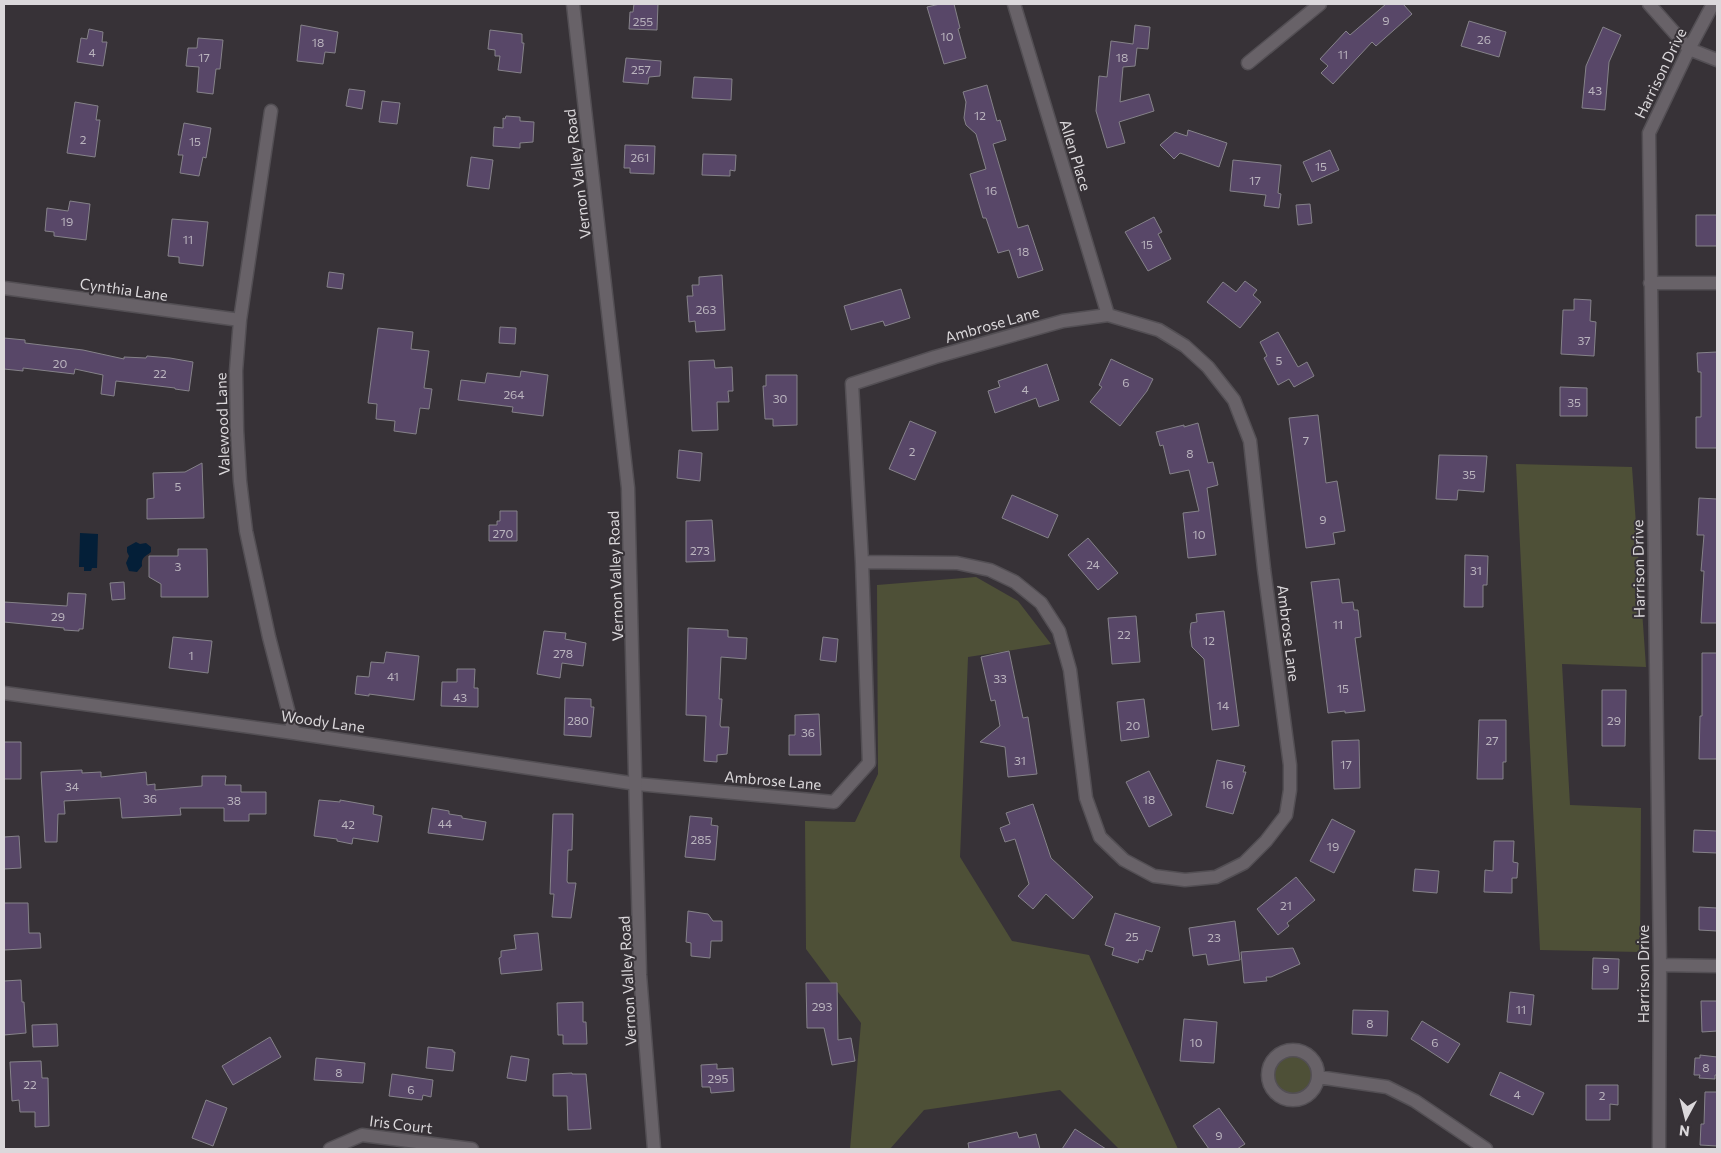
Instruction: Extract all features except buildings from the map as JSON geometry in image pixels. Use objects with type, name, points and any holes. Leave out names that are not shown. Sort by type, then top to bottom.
[{"type":"street","name":"Vernon Valley Road","points":[[574,4],[628,488],[640,975],[654,1149]]},
{"type":"street","name":"Allen Place","points":[[1014,4],[1108,315]]},
{"type":"street","points":[[1248,63],[1320,4]]},
{"type":"street","points":[[1649,4],[1689,49],[1717,60]]},
{"type":"street","name":"Harrison Drive","points":[[1659,1149],[1660,965],[1649,133],[1713,4]]},
{"type":"street","name":"Valewood Lane","points":[[271,111],[240,320],[236,371],[238,447],[242,498],[256,582],[294,733]]},
{"type":"street","points":[[1650,283],[1717,283]]},
{"type":"street","name":"Cynthia Lane","points":[[4,288],[240,320]]},
{"type":"street","name":"Ambrose Lane","points":[[636,784],[834,802],[869,764],[862,562],[852,384],[935,356],[1063,321],[1108,315],[1159,330],[1185,346],[1208,367],[1234,400],[1250,441],[1264,569],[1290,765],[1290,790],[1286,815],[1266,841],[1244,863],[1216,877],[1185,880],[1154,876],[1124,860],[1100,837],[1086,798],[1070,670],[1059,631],[1041,603],[1015,582],[990,570],[957,563],[862,562]]},
{"type":"street","name":"Woody Lane","points":[[4,693],[294,733],[636,784]]},
{"type":"street","points":[[1660,965],[1717,966]]},
{"type":"street","points":[[1287,1050],[1295,1050],[1302,1051],[1315,1062],[1318,1077],[1316,1086],[1310,1093],[1303,1098],[1286,1100],[1272,1090],[1268,1082],[1267,1073],[1273,1058],[1287,1050]]},
{"type":"street","points":[[1318,1077],[1387,1087],[1415,1101],[1486,1149]]},
{"type":"street","name":"Iris Court","points":[[330,1149],[362,1135],[472,1149]]},
{"type":"green space","points":[[1516,464],[1632,467],[1646,667],[1562,664],[1570,805],[1641,808],[1640,952],[1540,950]]},
{"type":"green space","points":[[976,577],[1018,601],[1051,644],[968,657],[960,857],[1012,941],[1089,955],[1178,1149],[1119,1149],[1060,1090],[924,1110],[890,1149],[850,1149],[861,1023],[806,949],[805,821],[855,822],[878,774],[877,585]]},
{"type":"green space","points":[[1292,1054],[1307,1060],[1313,1075],[1307,1090],[1292,1096],[1277,1090],[1271,1075],[1277,1060]]},
{"type":"water","points":[[80,533],[98,534],[97,568],[92,568],[91,571],[84,571],[84,567],[79,567]]},
{"type":"water","points":[[136,542],[140,544],[146,543],[151,547],[151,552],[145,556],[142,566],[137,572],[129,571],[126,563],[129,556],[127,547]]}]
